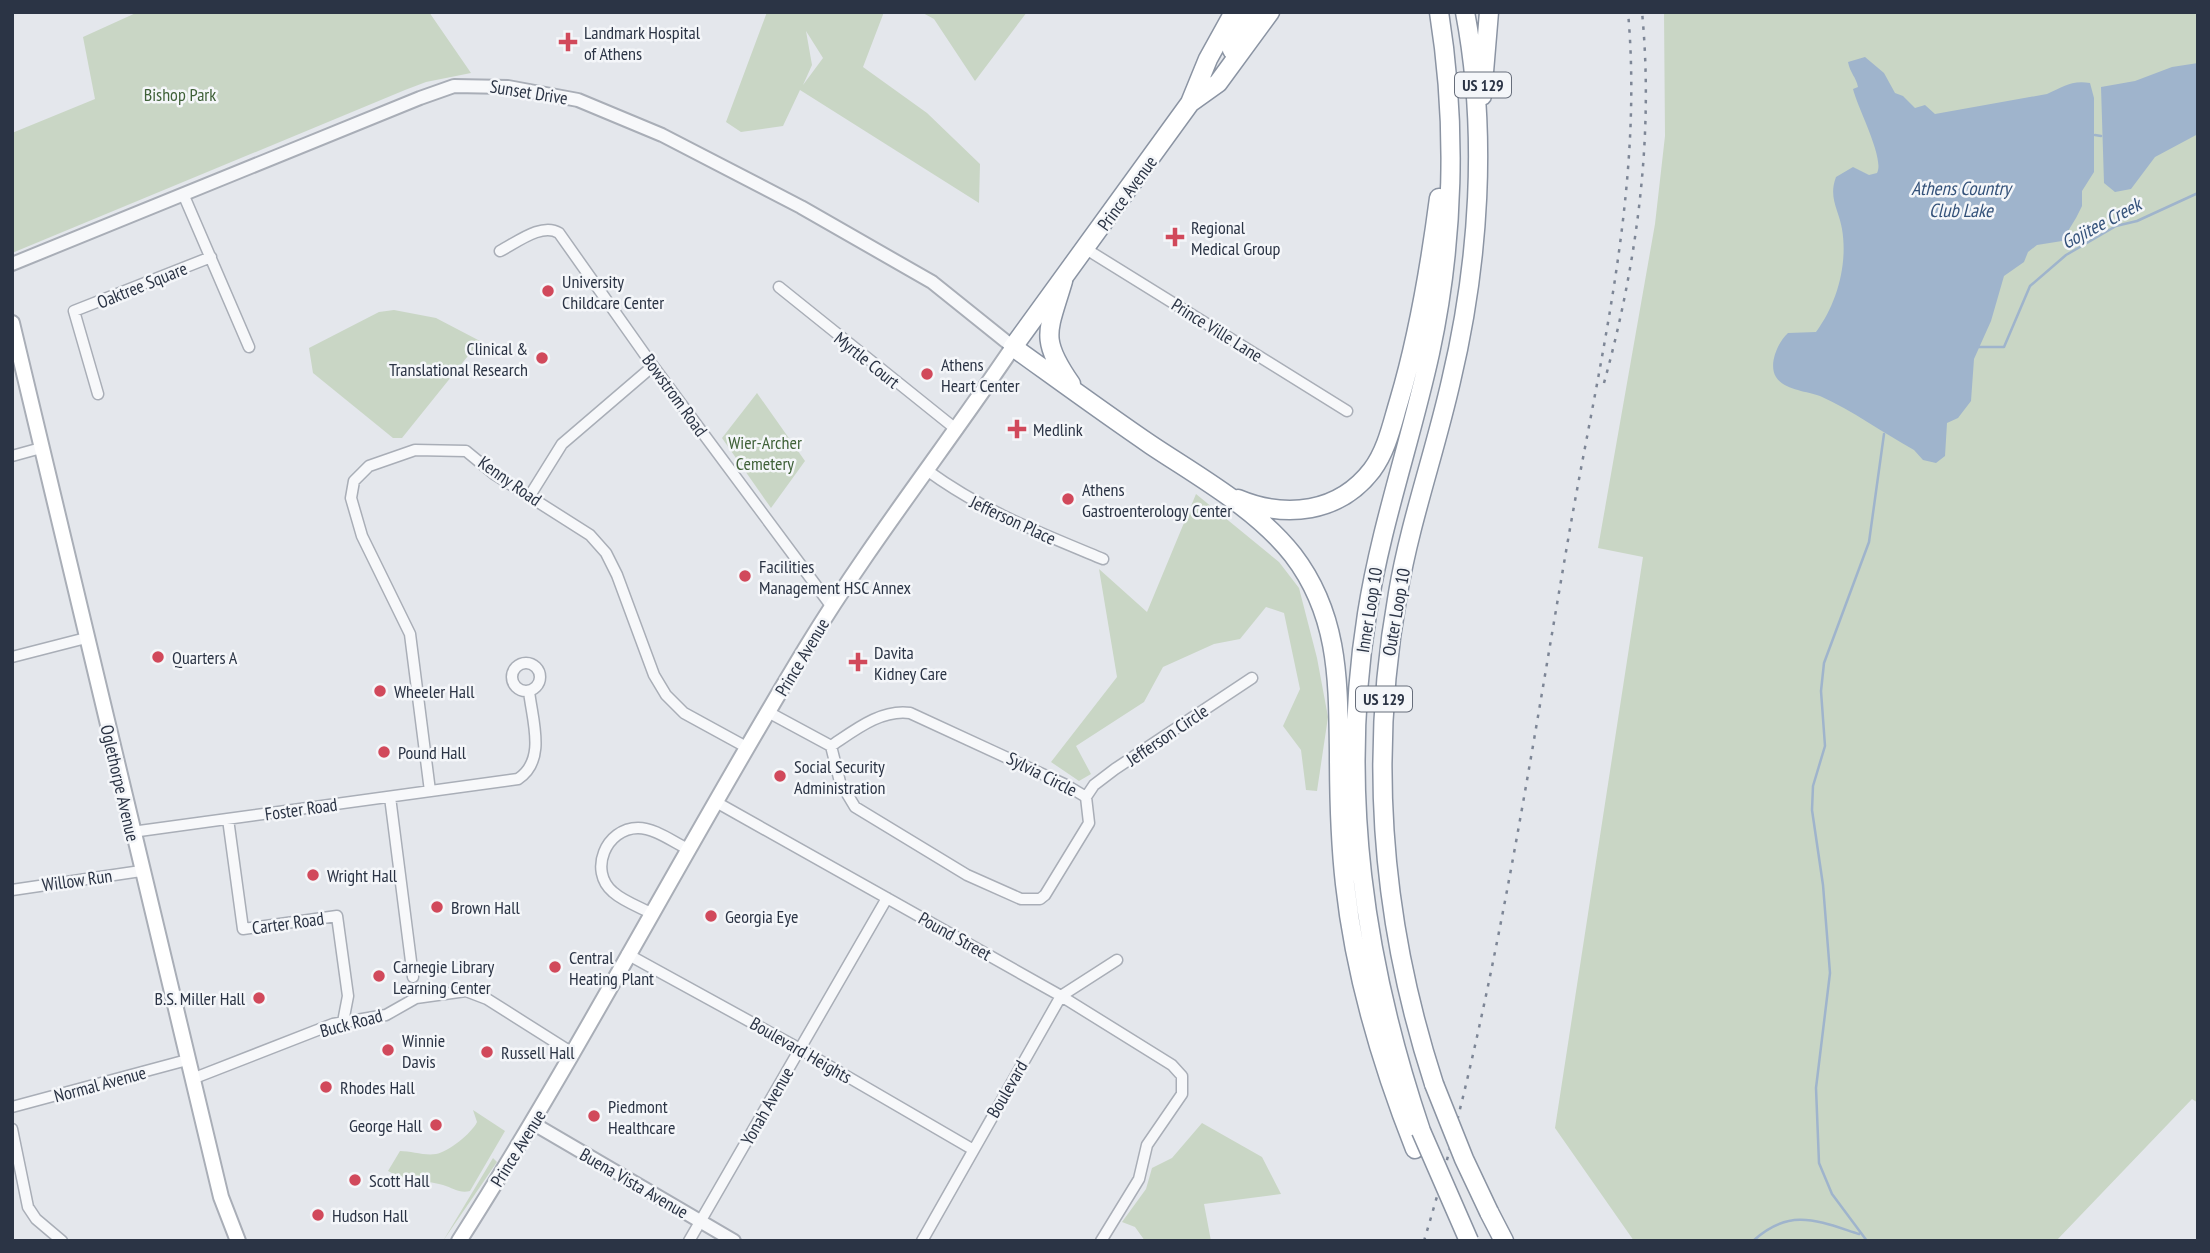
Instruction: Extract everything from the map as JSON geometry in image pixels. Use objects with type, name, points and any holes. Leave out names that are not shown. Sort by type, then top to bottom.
[{"type":"highway","name":"Prince Avenue","points":[[1013,347],[1190,103],[1208,59],[1234,12]]},
{"type":"highway","points":[[1225,74],[1233,46],[1251,12]]},
{"type":"highway","name":"Prince Avenue","points":[[1190,103],[1218,83],[1270,12]]},
{"type":"highway","name":"Inner Loop 10","points":[[1438,12],[1447,83],[1449,204],[1441,294],[1423,387],[1388,516],[1367,612],[1355,743],[1357,846],[1368,934],[1391,1037],[1421,1131],[1468,1241]]},
{"type":"highway","name":"Outer Loop 10","points":[[1465,12],[1475,98],[1475,230],[1465,316],[1451,383],[1400,581],[1383,711],[1382,798],[1388,886],[1405,985],[1434,1084],[1464,1159],[1504,1241]]},
{"type":"highway","name":"US 129","points":[[1477,158],[1489,12]]},
{"type":"highway","points":[[1219,490],[1264,508],[1306,510],[1323,506],[1352,491],[1373,468],[1382,453],[1411,361],[1423,306],[1441,181],[1447,83]]},
{"type":"highway","points":[[1063,281],[1048,343],[1052,357],[1079,396]]},
{"type":"highway","name":"US 129","points":[[1013,347],[1079,396],[1219,490],[1291,552],[1315,590],[1331,628],[1338,672],[1341,828],[1350,924],[1377,1044],[1415,1149],[1468,1241]]},
{"type":"main road","name":"Oglethorpe Avenue","points":[[12,323],[187,1060],[225,1212],[238,1241]]},
{"type":"main road","name":"Prince Avenue","points":[[459,1241],[534,1124],[627,954],[832,607],[1013,347]]},
{"type":"street","name":"Sunset Drive","points":[[12,264],[454,86],[492,85],[578,100],[666,137],[801,207],[932,282],[1013,347]]},
{"type":"street","points":[[184,196],[248,347]]},
{"type":"street","name":"Bowstrom Road","points":[[500,251],[542,230],[551,229],[559,233],[653,366],[832,607]]},
{"type":"street","name":"Prince Ville Lane","points":[[1086,249],[1347,411]]},
{"type":"street","name":"Oaktree Square","points":[[98,394],[74,312],[211,257]]},
{"type":"street","name":"Myrtle Court","points":[[779,287],[957,430]]},
{"type":"street","points":[[528,497],[562,443],[653,366]]},
{"type":"street","points":[[12,456],[41,448]]},
{"type":"street","name":"Kenny Road","points":[[430,791],[410,634],[362,536],[353,505],[352,486],[369,466],[391,456],[415,450],[454,448],[470,453],[494,474],[528,497],[580,526],[606,554],[617,575],[654,675],[666,695],[684,713],[748,748]]},
{"type":"street","name":"Jefferson Place","points":[[928,471],[966,499],[1013,523],[1103,559]]},
{"type":"street","points":[[12,657],[86,638]]},
{"type":"street","name":"Jefferson Circle","points":[[1086,797],[1094,785],[1115,769],[1252,678]]},
{"type":"street","name":"Foster Road","points":[[132,832],[517,779],[532,764],[536,743],[528,691]]},
{"type":"street","name":"Sylvia Circle","points":[[900,711],[910,713],[1034,768],[1086,797],[1089,823],[1069,860],[1045,895],[1040,899],[1021,899],[967,876],[855,807],[840,782],[831,746],[879,716],[900,711]]},
{"type":"street","points":[[768,712],[831,746]]},
{"type":"street","points":[[390,797],[413,977]]},
{"type":"street","name":"Pound Street","points":[[716,802],[1061,996],[1172,1065],[1184,1082],[1182,1094],[1147,1145],[1139,1180],[1101,1241]]},
{"type":"street","name":"Carter Road","points":[[228,819],[243,929],[337,916],[348,996],[342,1022]]},
{"type":"street","points":[[651,913],[614,893],[607,885],[601,866],[606,846],[621,832],[639,828],[688,849]]},
{"type":"street","name":"Willow Run","points":[[12,890],[141,871]]},
{"type":"street","name":"Yonah Avenue","points":[[689,1241],[887,898]]},
{"type":"street","name":"Boulevard Heights","points":[[627,954],[800,1049],[972,1149]]},
{"type":"street","name":"Boulevard","points":[[922,1241],[1061,996],[1117,960]]},
{"type":"street","name":"Buck Road","points":[[192,1079],[342,1022],[386,1015],[422,997],[472,992],[573,1054]]},
{"type":"street","name":"Normal Avenue","points":[[12,1107],[187,1060]]},
{"type":"street","name":"Buena Vista Avenue","points":[[534,1124],[734,1241]]},
{"type":"street","points":[[12,1129],[28,1206],[36,1219],[62,1241]]},
{"type":"green space","name":"Bishop Park","points":[[138,12],[429,12],[471,73],[426,82],[405,90],[12,253],[12,133],[95,99],[83,37]]},
{"type":"green space","points":[[767,12],[884,12],[863,67],[927,113],[980,164],[979,203],[800,90],[783,126],[741,132],[726,122]],"holes":[[[806,31],[823,58],[803,85],[812,65]]]},
{"type":"green space","points":[[921,12],[1027,12],[975,81],[934,19]]},
{"type":"green space","points":[[1664,12],[2198,12],[2198,1103],[2192,1099],[2056,1241],[1634,1241],[1555,1128],[1643,557],[1598,548],[1655,224],[1665,136]]},
{"type":"green space","points":[[394,310],[436,318],[480,341],[402,438],[393,438],[313,373],[309,348],[379,312]]},
{"type":"green space","name":"Wier-Archer Cemetery","points":[[757,393],[805,461],[771,508],[722,438]]},
{"type":"green space","points":[[1196,494],[1279,562],[1299,588],[1317,658],[1328,717],[1317,791],[1306,790],[1301,750],[1283,726],[1300,689],[1284,613],[1266,607],[1240,639],[1214,644],[1163,667],[1144,702],[1076,746],[1091,774],[1079,781],[1051,762],[1117,677],[1099,569],[1147,612]]},
{"type":"green space","points":[[473,1110],[505,1131],[470,1191],[409,1179],[388,1171],[400,1151],[432,1154],[441,1153],[453,1146],[477,1122]]},
{"type":"green space","points":[[1202,1123],[1262,1157],[1281,1194],[1204,1204],[1211,1241],[1145,1241],[1135,1227],[1122,1222],[1146,1189],[1152,1168],[1172,1158]]},
{"type":"green space","points":[[493,1158],[497,1162],[443,1241]]},
{"type":"water","name":"Athens Country Club Lake","points":[[1865,57],[1884,73],[1895,93],[1903,96],[1915,108],[1925,105],[1935,114],[2047,94],[2078,82],[2090,83],[2094,98],[2094,172],[2082,191],[2082,206],[2062,241],[2037,245],[2028,252],[2024,262],[2004,276],[1991,321],[1974,359],[1971,401],[1958,418],[1947,423],[1945,456],[1936,463],[1923,460],[1914,450],[1832,402],[1784,385],[1774,372],[1775,354],[1784,337],[1788,333],[1816,332],[1835,296],[1843,256],[1842,229],[1833,191],[1836,177],[1853,167],[1869,175],[1877,173],[1877,157],[1853,89],[1858,87],[1848,62]]},
{"type":"water","points":[[2198,63],[2198,134],[2155,157],[2131,189],[2115,192],[2104,183],[2101,87],[2135,81],[2172,67]]},
{"type":"waterway","points":[[2095,135],[2101,136]]},
{"type":"waterway","name":"Gojitee Creek","points":[[1979,347],[2004,347],[2030,286],[2066,255],[2116,226],[2137,221],[2198,193]]},
{"type":"waterway","points":[[1867,1241],[1832,1194],[1819,1163],[1816,1088],[1830,973],[1823,885],[1812,810],[1813,786],[1825,746],[1821,691],[1824,663],[1869,542],[1884,434]]},
{"type":"waterway","points":[[1753,1241],[1766,1230],[1792,1220],[1817,1222],[1859,1234]]},
{"type":"railway","points":[[1424,1241],[1470,1068],[1489,981],[1523,805],[1615,278],[1630,145],[1628,12]]},
{"type":"railway","points":[[1604,383],[1626,292],[1640,199],[1646,106],[1642,12]]},
{"type":"place","name":"Landmark Hospital of Athens","points":[[568,42]]},
{"type":"place","name":"Regional Medical Group","points":[[1175,237]]},
{"type":"place","name":"University Childcare Center","points":[[548,291]]},
{"type":"place","name":"Clinical & Translational Research","points":[[542,358]]},
{"type":"place","name":"Athens Heart Center","points":[[927,374]]},
{"type":"place","name":"Medlink","points":[[1017,429]]},
{"type":"place","name":"Athens Gastroenterology Center","points":[[1068,499]]},
{"type":"place","name":"Facilities Management HSC Annex","points":[[745,576]]},
{"type":"place","name":"Quarters A","points":[[158,657]]},
{"type":"place","name":"Davita Kidney Care","points":[[858,662]]},
{"type":"place","name":"Wheeler Hall","points":[[380,691]]},
{"type":"place","name":"Pound Hall","points":[[384,752]]},
{"type":"place","name":"Social Security Administration","points":[[780,776]]},
{"type":"place","name":"Wright Hall","points":[[313,875]]},
{"type":"place","name":"Brown Hall","points":[[437,907]]},
{"type":"place","name":"Georgia Eye","points":[[711,916]]},
{"type":"place","name":"Central Heating Plant","points":[[555,967]]},
{"type":"place","name":"Carnegie Library Learning Center","points":[[379,976]]},
{"type":"place","name":"B.S. Miller Hall","points":[[259,998]]},
{"type":"place","name":"Winnie Davis","points":[[388,1050]]},
{"type":"place","name":"Russell Hall","points":[[487,1052]]},
{"type":"place","name":"Rhodes Hall","points":[[326,1087]]},
{"type":"place","name":"Piedmont Healthcare","points":[[594,1116]]},
{"type":"place","name":"George Hall","points":[[436,1125]]},
{"type":"place","name":"Scott Hall","points":[[355,1180]]},
{"type":"place","name":"Hudson Hall","points":[[318,1215]]}]
